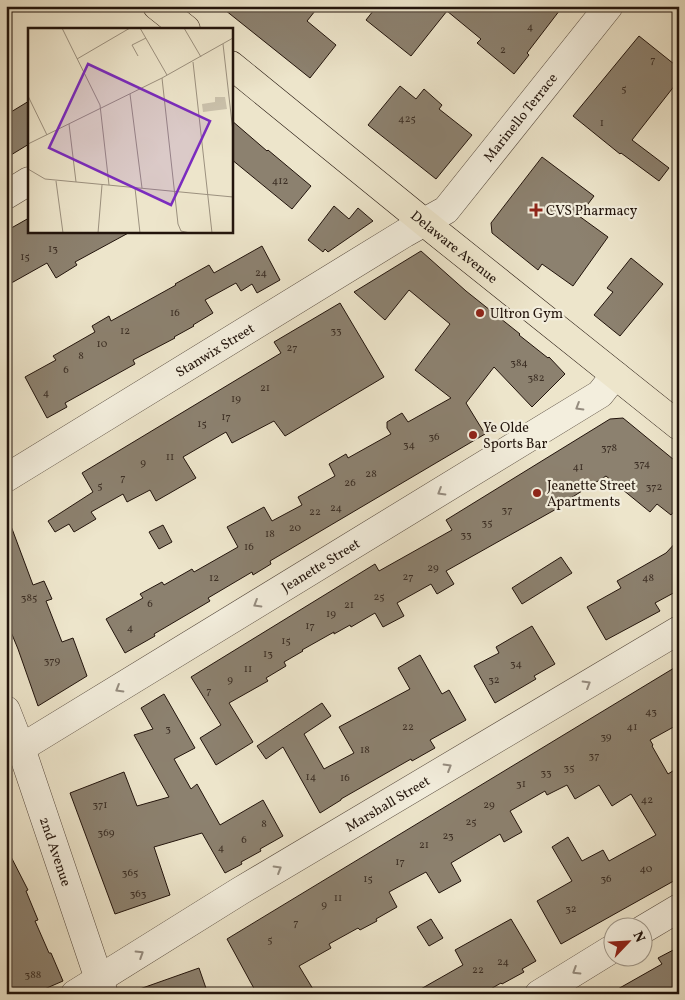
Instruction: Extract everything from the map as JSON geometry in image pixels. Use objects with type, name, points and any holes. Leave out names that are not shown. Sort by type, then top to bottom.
[{"type":"main road","points":[[157,6],[185,28]]},
{"type":"main road","name":"Delaware Avenue","points":[[232,66],[679,426]]},
{"type":"street","name":"Marinello Terrace","points":[[425,223],[446,210],[609,6]]},
{"type":"street","points":[[6,195],[28,182]]},
{"type":"street","name":"Stanwix Street","points":[[6,478],[397,238],[425,223]]},
{"type":"street","name":"Jeanette Street","points":[[21,748],[600,394],[615,375]]},
{"type":"street","name":"Marshall Street","points":[[75,994],[101,987],[240,891],[679,630]]},
{"type":"street","name":"2nd Avenue","points":[[6,710],[21,748],[101,987]]},
{"type":"street","points":[[652,924],[679,908]]},
{"type":"street","points":[[539,994],[602,955]]},
{"type":"building","points":[[220,6],[319,6],[307,21],[336,45],[310,78]]},
{"type":"building","points":[[377,6],[563,6],[527,53],[529,55],[514,74],[477,43],[481,39],[447,11],[411,56],[366,20]]},
{"type":"building","points":[[639,36],[679,68],[679,80],[632,140],[669,168],[659,181],[620,154],[573,116]]},
{"type":"building","points":[[400,86],[416,99],[424,89],[442,105],[439,109],[472,135],[436,179],[368,125]]},
{"type":"building","points":[[28,102],[28,145],[6,158],[6,115]]},
{"type":"building","points":[[232,121],[311,186],[292,209],[232,160]]},
{"type":"building","name":"CVS Pharmacy","points":[[542,157],[594,196],[579,216],[608,237],[573,286],[542,264],[538,270],[492,233],[491,223]]},
{"type":"building","points":[[334,206],[349,219],[358,208],[373,221],[328,252],[325,249],[323,252],[308,240]]},
{"type":"building","points":[[28,219],[28,232],[130,232],[75,262],[77,265],[56,278],[47,263],[6,286],[6,231]]},
{"type":"building","points":[[262,246],[280,280],[257,293],[252,284],[241,291],[236,283],[205,300],[213,313],[175,338],[133,360],[135,364],[65,403],[67,407],[47,418],[25,377],[56,360],[53,356],[95,332],[92,326],[109,316],[111,321],[209,265],[214,273]]},
{"type":"building","points":[[421,251],[519,335],[549,357],[565,374],[532,407],[494,367],[466,403],[485,434],[270,561],[271,564],[253,575],[252,572],[208,598],[210,601],[125,653],[106,619],[143,598],[140,594],[162,582],[164,585],[192,569],[194,572],[238,547],[227,527],[264,507],[272,521],[302,505],[298,497],[335,476],[329,464],[346,454],[348,458],[391,434],[387,428],[387,422],[402,413],[408,422],[451,398],[415,370],[450,324],[409,290],[385,320],[354,292]]},
{"type":"building","points":[[631,258],[663,284],[620,336],[594,315],[613,292],[607,288]]},
{"type":"building","points":[[340,303],[384,377],[285,436],[274,421],[232,443],[226,432],[183,457],[196,478],[156,501],[150,490],[127,502],[123,494],[91,512],[96,519],[74,532],[69,524],[55,532],[48,521],[93,492],[82,473],[281,353],[274,342]]},
{"type":"building","points":[[623,418],[679,464],[679,506],[671,515],[657,504],[650,512],[606,476],[566,501],[567,503],[446,571],[454,584],[437,594],[431,584],[397,603],[404,616],[383,627],[375,613],[351,627],[350,625],[334,634],[334,632],[284,662],[286,666],[266,678],[268,681],[229,703],[253,742],[216,765],[200,738],[221,725],[191,677],[375,564],[379,571],[452,530],[446,520],[610,419]]},
{"type":"building","points":[[6,518],[8,518],[33,585],[44,581],[52,599],[46,601],[62,642],[73,638],[87,676],[38,706],[6,620]]},
{"type":"building","points":[[163,525],[172,542],[159,549],[149,532]]},
{"type":"building","points":[[679,539],[679,590],[655,603],[660,611],[606,640],[587,607],[621,588],[617,581],[666,553]]},
{"type":"building","points":[[561,557],[572,573],[522,604],[512,588]]},
{"type":"building","points":[[532,626],[555,664],[534,676],[536,679],[495,703],[474,666],[499,653],[496,647]]},
{"type":"building","points":[[420,655],[442,694],[449,690],[466,720],[430,740],[435,748],[412,761],[411,759],[320,813],[283,747],[266,759],[257,746],[322,703],[331,716],[304,734],[324,769],[354,753],[339,727],[410,689],[398,668]]},
{"type":"building","points":[[679,665],[679,724],[650,740],[668,774],[679,767],[679,878],[607,918],[602,918],[602,921],[561,944],[537,901],[572,881],[552,847],[568,837],[582,861],[603,850],[609,861],[656,835],[631,794],[612,806],[599,785],[575,799],[567,785],[547,795],[545,791],[510,811],[522,832],[504,842],[500,834],[451,863],[461,881],[439,893],[426,872],[389,892],[397,907],[376,919],[377,921],[360,930],[358,928],[329,944],[331,948],[299,966],[316,994],[257,994],[227,939]]},
{"type":"building","points":[[164,694],[195,748],[174,759],[191,789],[197,784],[220,825],[263,800],[283,836],[260,849],[261,851],[241,862],[242,864],[225,873],[202,833],[154,847],[170,895],[115,914],[70,793],[124,772],[137,806],[169,797],[134,735],[153,729],[141,708]]},
{"type":"building","points":[[6,847],[28,890],[26,891],[38,920],[35,921],[63,981],[33,994],[14,994],[6,976]]},
{"type":"building","points":[[431,919],[443,938],[429,946],[417,927]]},
{"type":"building","points":[[511,919],[536,961],[522,969],[524,972],[482,994],[412,994],[463,965],[455,950]]},
{"type":"building","points":[[679,947],[679,994],[609,994],[662,964],[658,958]]},
{"type":"building","points":[[199,968],[208,994],[134,994],[134,991]]},
{"type":"place","name":"CVS Pharmacy","points":[[536,210]]},
{"type":"place","name":"Ultron Gym","points":[[480,313]]},
{"type":"place","name":"Ye Olde Sports Bar","points":[[473,435]]},
{"type":"place","name":"Jeanette Street Apartments","points":[[537,493]]}]
